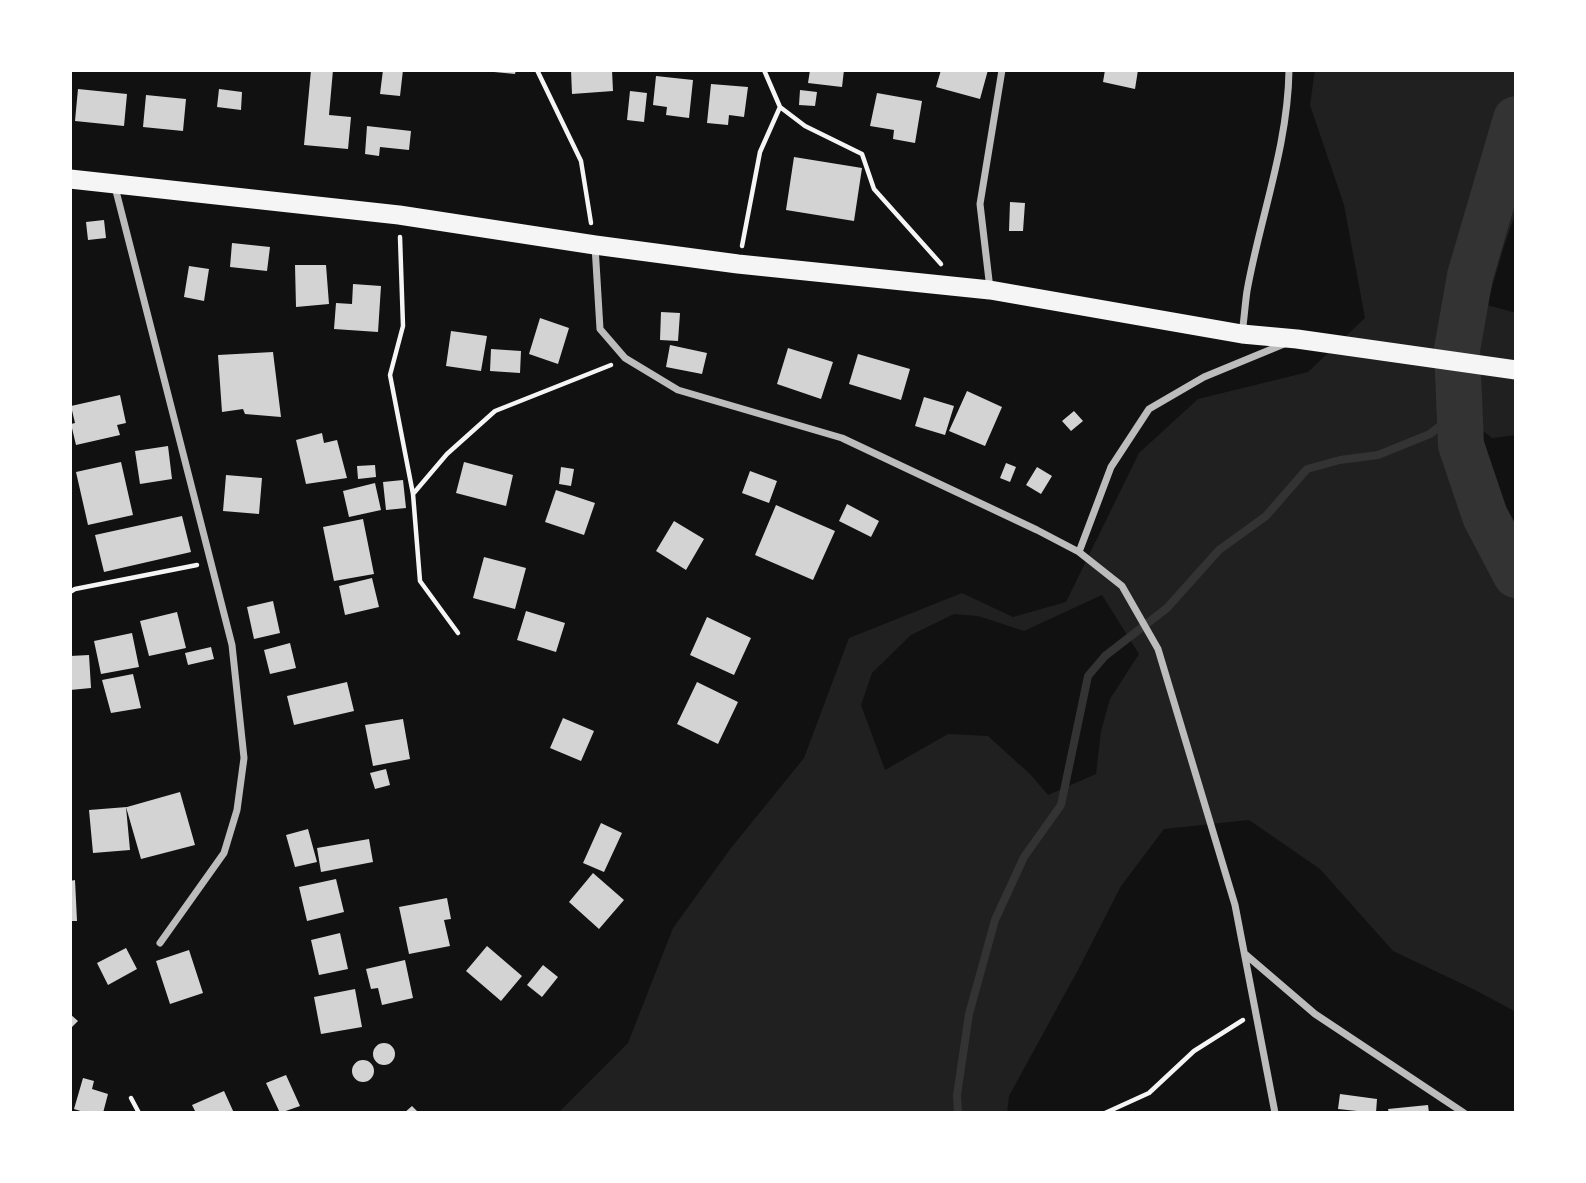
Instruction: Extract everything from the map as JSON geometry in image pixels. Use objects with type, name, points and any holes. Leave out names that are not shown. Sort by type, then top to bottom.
[{"type":"highway","points":[[70,179],[399,215],[738,264],[990,290],[1242,334],[1297,339],[1516,370]]},
{"type":"street","points":[[990,290],[980,204],[1002,70]]},
{"type":"street","points":[[1242,334],[1247,291],[1279,154],[1289,70]]},
{"type":"street","points":[[114,183],[232,645],[244,758],[237,810],[224,853],[160,943]]},
{"type":"street","points":[[595,245],[600,329],[625,358],[678,390],[842,438],[1079,552],[1122,586],[1158,649],[1235,905],[1275,1113]]},
{"type":"street","points":[[1079,552],[1111,467],[1149,409],[1204,377],[1297,339]]},
{"type":"street","points":[[1245,953],[1315,1014],[1464,1113]]},
{"type":"path","points":[[537,70],[581,161],[595,245]]},
{"type":"path","points":[[764,70],[780,107],[805,126],[862,154],[874,189],[940,263],[952,267]]},
{"type":"path","points":[[738,264],[760,152],[780,107]]},
{"type":"path","points":[[399,215],[403,326],[390,375],[412,494],[420,581],[457,633]]},
{"type":"path","points":[[412,494],[447,454],[495,411],[625,358]]},
{"type":"path","points":[[72,589],[212,562]]},
{"type":"path","points":[[1105,1113],[1149,1093],[1194,1051],[1256,1012]]},
{"type":"path","points":[[131,1098],[139,1113]]},
{"type":"shaded area","points":[[1315,70],[1516,70],[1516,212],[1487,305],[1516,313],[1516,435],[1492,438],[1459,413],[1461,445],[1485,516],[1516,575],[1516,1012],[1393,951],[1320,869],[1249,820],[1164,829],[1121,886],[1009,1096],[1007,1113],[558,1113],[628,1043],[673,928],[731,848],[804,758],[849,638],[962,593],[1013,617],[1066,602],[1139,453],[1198,399],[1308,372],[1365,318],[1344,205],[1310,105]],"holes":[[[1102,595],[1139,654],[1110,699],[1101,731],[1096,774],[1048,795],[1031,775],[988,736],[948,734],[885,770],[861,705],[872,673],[911,635],[954,614],[978,616],[1024,631]]]},
{"type":"building","points":[[311,70],[333,70],[329,115],[351,117],[348,149],[304,145]]},
{"type":"building","points":[[383,70],[403,70],[400,96],[380,94]]},
{"type":"building","points":[[494,70],[516,70],[515,74]]},
{"type":"building","points":[[571,70],[612,70],[613,91],[572,94]]},
{"type":"building","points":[[810,70],[844,70],[842,87],[808,83]]},
{"type":"building","points":[[941,70],[988,70],[980,99],[936,87]]},
{"type":"building","points":[[1105,70],[1138,70],[1135,89],[1103,82]]},
{"type":"building","points":[[656,76],[693,80],[689,118],[666,115],[667,107],[653,105]]},
{"type":"building","points":[[711,84],[748,87],[744,117],[729,115],[728,125],[707,123]]},
{"type":"building","points":[[78,89],[127,94],[124,126],[75,121]]},
{"type":"building","points":[[219,89],[242,92],[241,110],[217,107]]},
{"type":"building","points":[[800,90],[817,92],[815,106],[799,105]]},
{"type":"building","points":[[630,91],[647,93],[644,122],[627,120]]},
{"type":"building","points":[[877,93],[922,101],[915,143],[893,139],[894,130],[870,126]]},
{"type":"building","points":[[146,95],[186,99],[183,131],[143,127]]},
{"type":"building","points":[[367,126],[411,131],[409,150],[380,147],[379,156],[365,154]]},
{"type":"building","points":[[794,157],[862,168],[854,221],[786,210]]},
{"type":"building","points":[[1010,202],[1025,203],[1023,231],[1009,231]]},
{"type":"building","points":[[104,220],[106,238],[88,240],[86,222]]},
{"type":"building","points":[[232,243],[270,247],[267,271],[230,267]]},
{"type":"building","points":[[295,265],[326,265],[329,304],[296,307]]},
{"type":"building","points":[[189,266],[209,269],[204,301],[184,297]]},
{"type":"building","points":[[353,284],[381,286],[378,332],[334,329],[336,303],[352,304]]},
{"type":"building","points":[[661,312],[680,313],[678,341],[660,340]]},
{"type":"building","points":[[540,318],[569,328],[558,364],[529,354]]},
{"type":"building","points":[[451,331],[487,336],[481,371],[446,366]]},
{"type":"building","points":[[670,345],[707,353],[702,374],[666,367]]},
{"type":"building","points":[[788,348],[833,362],[821,399],[777,384]]},
{"type":"building","points":[[491,349],[521,351],[520,373],[490,371]]},
{"type":"building","points":[[273,352],[281,417],[245,414],[243,409],[222,412],[218,355]]},
{"type":"building","points":[[858,354],[910,369],[901,400],[849,384]]},
{"type":"building","points":[[967,391],[1002,407],[985,446],[949,431]]},
{"type":"building","points":[[120,395],[126,423],[117,425],[120,435],[76,445],[71,424],[75,423],[71,406]]},
{"type":"building","points":[[924,397],[954,406],[945,435],[915,426]]},
{"type":"building","points":[[1074,411],[1083,421],[1071,431],[1062,421]]},
{"type":"building","points":[[322,433],[324,443],[337,440],[347,478],[306,484],[296,440]]},
{"type":"building","points":[[168,446],[172,479],[140,484],[135,451]]},
{"type":"building","points":[[121,462],[133,515],[88,525],[76,472]]},
{"type":"building","points":[[464,462],[513,475],[506,506],[456,493]]},
{"type":"building","points":[[1006,463],[1016,467],[1010,482],[1000,478]]},
{"type":"building","points":[[375,465],[376,477],[358,479],[357,466]]},
{"type":"building","points":[[561,467],[574,469],[571,486],[559,484]]},
{"type":"building","points":[[1037,467],[1052,476],[1041,494],[1026,485]]},
{"type":"building","points":[[750,471],[777,481],[769,503],[742,493]]},
{"type":"building","points":[[226,475],[262,478],[259,514],[223,511]]},
{"type":"building","points":[[403,480],[406,508],[386,510],[383,482]]},
{"type":"building","points":[[375,483],[381,510],[349,517],[343,491]]},
{"type":"building","points":[[556,490],[595,503],[584,535],[545,522]]},
{"type":"building","points":[[847,504],[879,521],[871,537],[839,521]]},
{"type":"building","points":[[776,505],[835,531],[813,580],[755,555]]},
{"type":"building","points":[[182,516],[191,552],[104,572],[95,535]]},
{"type":"building","points":[[363,519],[374,574],[334,581],[323,527]]},
{"type":"building","points":[[674,521],[704,539],[686,570],[656,551]]},
{"type":"building","points":[[484,557],[526,568],[515,609],[473,598]]},
{"type":"building","points":[[372,578],[379,607],[345,615],[339,586]]},
{"type":"building","points":[[273,601],[280,633],[254,639],[247,607]]},
{"type":"building","points":[[526,611],[565,623],[556,652],[517,640]]},
{"type":"building","points":[[177,612],[186,648],[149,656],[140,621]]},
{"type":"building","points":[[707,617],[751,638],[734,675],[690,655]]},
{"type":"building","points":[[132,633],[139,667],[101,674],[94,641]]},
{"type":"building","points":[[290,643],[296,668],[270,674],[264,650]]},
{"type":"building","points":[[211,647],[214,659],[188,665],[185,653]]},
{"type":"building","points":[[89,655],[91,688],[70,690],[70,656]]},
{"type":"building","points":[[133,674],[141,708],[111,713],[102,680]]},
{"type":"building","points":[[347,682],[354,711],[294,725],[287,696]]},
{"type":"building","points":[[697,682],[738,702],[718,744],[677,724]]},
{"type":"building","points":[[563,718],[594,731],[581,761],[550,748]]},
{"type":"building","points":[[403,719],[410,759],[373,766],[365,725]]},
{"type":"building","points":[[386,769],[390,785],[375,789],[370,773]]},
{"type":"building","points":[[180,792],[195,845],[141,859],[126,807]]},
{"type":"building","points":[[126,807],[130,850],[93,853],[89,810]]},
{"type":"building","points":[[601,823],[622,833],[604,872],[583,863]]},
{"type":"building","points":[[308,829],[317,862],[295,867],[286,835]]},
{"type":"building","points":[[369,839],[373,862],[321,872],[317,848]]},
{"type":"building","points":[[593,873],[624,900],[599,929],[569,902]]},
{"type":"building","points":[[336,879],[344,912],[307,921],[299,887]]},
{"type":"building","points":[[75,880],[77,921],[70,921],[70,881]]},
{"type":"building","points":[[447,898],[451,919],[444,920],[450,946],[409,954],[399,907]]},
{"type":"building","points":[[340,933],[348,969],[319,975],[311,940]]},
{"type":"building","points":[[487,946],[522,976],[501,1001],[466,971]]},
{"type":"building","points":[[126,948],[137,969],[108,985],[97,963]]},
{"type":"building","points":[[189,950],[203,993],[170,1004],[156,961]]},
{"type":"building","points":[[405,960],[413,998],[382,1005],[378,988],[371,989],[366,969]]},
{"type":"building","points":[[543,965],[558,977],[542,997],[527,985]]},
{"type":"building","points":[[355,989],[362,1027],[321,1034],[314,997]]},
{"type":"building","points":[[70,1014],[78,1021],[70,1029]]},
{"type":"building","points":[[384,1043],[392,1046],[395,1054],[392,1062],[384,1065],[376,1062],[373,1054],[376,1046]]},
{"type":"building","points":[[363,1060],[371,1063],[374,1071],[371,1079],[363,1082],[355,1079],[352,1071],[355,1063]]},
{"type":"building","points":[[286,1075],[300,1106],[280,1113],[266,1083]]},
{"type":"building","points":[[83,1078],[94,1081],[92,1089],[108,1094],[103,1113],[87,1113],[74,1109]]},
{"type":"building","points":[[224,1091],[234,1113],[196,1113],[192,1105]]},
{"type":"building","points":[[1340,1094],[1377,1099],[1376,1113],[1338,1109]]},
{"type":"building","points":[[1428,1105],[1429,1113],[1389,1113],[1388,1109]]},
{"type":"building","points":[[412,1106],[419,1113],[404,1113]]},
{"type":"waterway","points":[[1516,119],[1470,276],[1457,350],[1461,445],[1485,516],[1516,575]]},
{"type":"waterway","points":[[958,1113],[957,1095],[969,1014],[995,920],[1024,857],[1061,805],[1088,676],[1105,656],[1167,608],[1219,550],[1266,516],[1307,469],[1340,460],[1378,455],[1430,434],[1459,411]]}]
